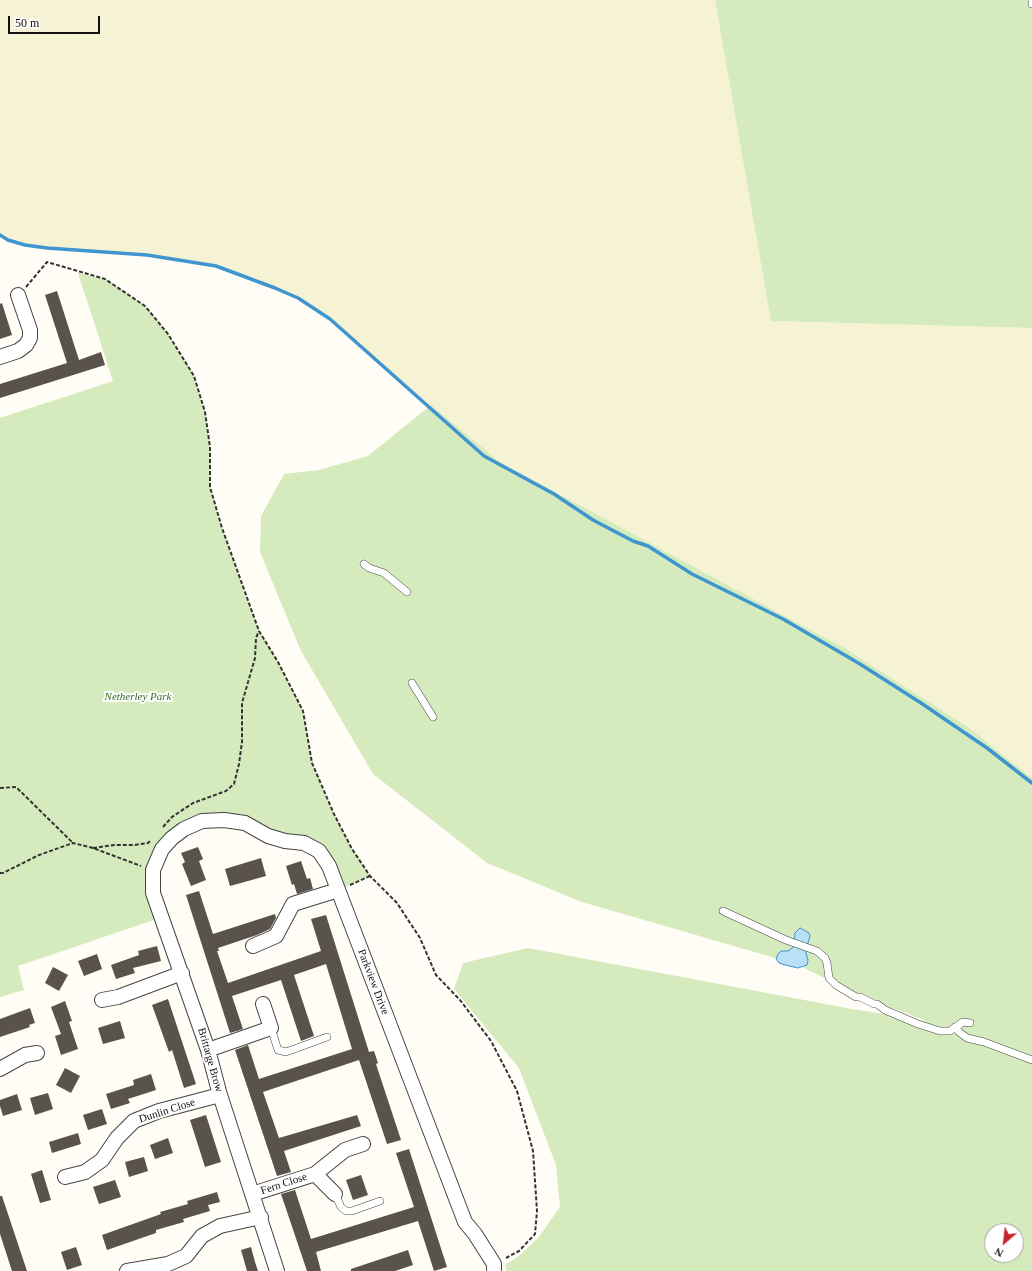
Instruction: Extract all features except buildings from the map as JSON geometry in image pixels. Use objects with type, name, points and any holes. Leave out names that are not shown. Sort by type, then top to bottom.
[{"type":"street","points":[[0,357],[31,348],[30,330],[18,296]]},
{"type":"street","name":"Parkview Drive","points":[[158,844],[172,838],[184,829],[202,821],[224,820],[244,823],[268,836],[285,841],[304,843],[319,851],[329,866],[465,1222],[475,1234],[494,1268]]},
{"type":"street","name":"Brittarge Brow","points":[[158,844],[153,870],[153,893],[208,1050],[220,1095],[252,1194],[261,1217],[277,1271]]},
{"type":"street","points":[[253,946],[276,936],[293,904],[338,890]]},
{"type":"street","points":[[102,1000],[118,997],[182,973]]},
{"type":"street","points":[[208,1050],[271,1028],[263,1004]]},
{"type":"street","points":[[0,1069],[25,1055],[37,1053]]},
{"type":"street","name":"Dunlin Close","points":[[65,1177],[85,1172],[102,1160],[117,1138],[134,1121],[159,1111],[220,1095]]},
{"type":"street","name":"Fern Close","points":[[252,1194],[315,1174],[345,1150],[363,1144]]},
{"type":"street","name":"Fern Close","points":[[315,1174],[335,1194]]},
{"type":"street","points":[[127,1271],[168,1264],[186,1256],[202,1236],[220,1226],[261,1217]]},
{"type":"lane","points":[[364,564],[369,568],[384,574],[407,592]]},
{"type":"lane","points":[[412,683],[433,716]]},
{"type":"lane","points":[[723,911],[786,940],[816,951],[822,955],[827,963],[829,978],[836,985],[845,991],[871,1003],[878,1004],[882,1009],[895,1015],[902,1016],[934,1030],[947,1032],[953,1030],[963,1022],[970,1023]]},
{"type":"lane","points":[[955,1027],[959,1032],[968,1038],[984,1042],[1032,1060]]},
{"type":"lane","points":[[271,1028],[278,1050],[286,1052],[327,1037]]},
{"type":"lane","points":[[335,1194],[341,1207],[346,1211],[352,1211],[380,1201]]},
{"type":"path","points":[[18,296],[47,262],[105,279],[145,306],[168,334],[194,376],[205,412],[210,448],[210,487],[222,528],[259,631],[278,662],[303,711],[312,763],[334,814],[352,849],[370,876],[397,903],[420,938],[436,974],[460,1000],[491,1041],[517,1091],[533,1151],[538,1211],[534,1234],[519,1251],[494,1268]]},
{"type":"path","points":[[163,827],[172,817],[193,803],[226,791],[234,784],[242,742],[242,703],[255,658],[256,638],[259,631]]},
{"type":"path","points":[[0,788],[16,787],[73,843],[93,848],[153,870]]},
{"type":"path","points":[[0,873],[3,873],[40,855],[73,843]]},
{"type":"path","points":[[93,848],[148,843],[158,844]]},
{"type":"path","points":[[338,890],[370,876]]},
{"type":"shaded area","points":[[0,0],[715,0],[771,321],[1032,328],[1032,778],[968,727],[846,649],[500,462],[431,405],[428,407],[330,319],[298,298],[215,266],[147,255],[25,245],[8,240],[0,235]]},
{"type":"green space","points":[[715,0],[1032,0],[1032,328],[771,321]]},
{"type":"green space","name":"Netherley Park","points":[[78,273],[105,279],[145,306],[168,334],[194,376],[205,412],[210,448],[210,487],[222,528],[257,627],[278,662],[303,711],[312,763],[334,814],[352,849],[370,876],[338,890],[319,851],[244,823],[202,821],[162,849],[153,893],[154,920],[18,966],[24,990],[0,997],[0,418],[113,381]]},
{"type":"green space","points":[[431,405],[500,462],[846,649],[968,727],[1032,778],[1032,1271],[506,1271],[505,1265],[520,1255],[538,1238],[560,1207],[556,1165],[519,1068],[454,989],[463,963],[528,948],[852,1009],[927,1021],[865,998],[796,964],[582,902],[487,863],[373,774],[301,651],[260,552],[261,516],[284,474],[319,470],[368,456]]},
{"type":"water","points":[[800,928],[809,933],[810,936],[806,950],[808,960],[807,965],[798,968],[779,963],[776,959],[778,954],[781,951],[788,951],[794,946],[795,933]]},
{"type":"waterway","points":[[0,235],[8,240],[25,245],[147,255],[216,266],[298,298],[330,319],[484,456],[554,494],[593,520],[633,541],[648,546],[692,574],[783,619],[860,664],[987,748],[1032,783]]}]
